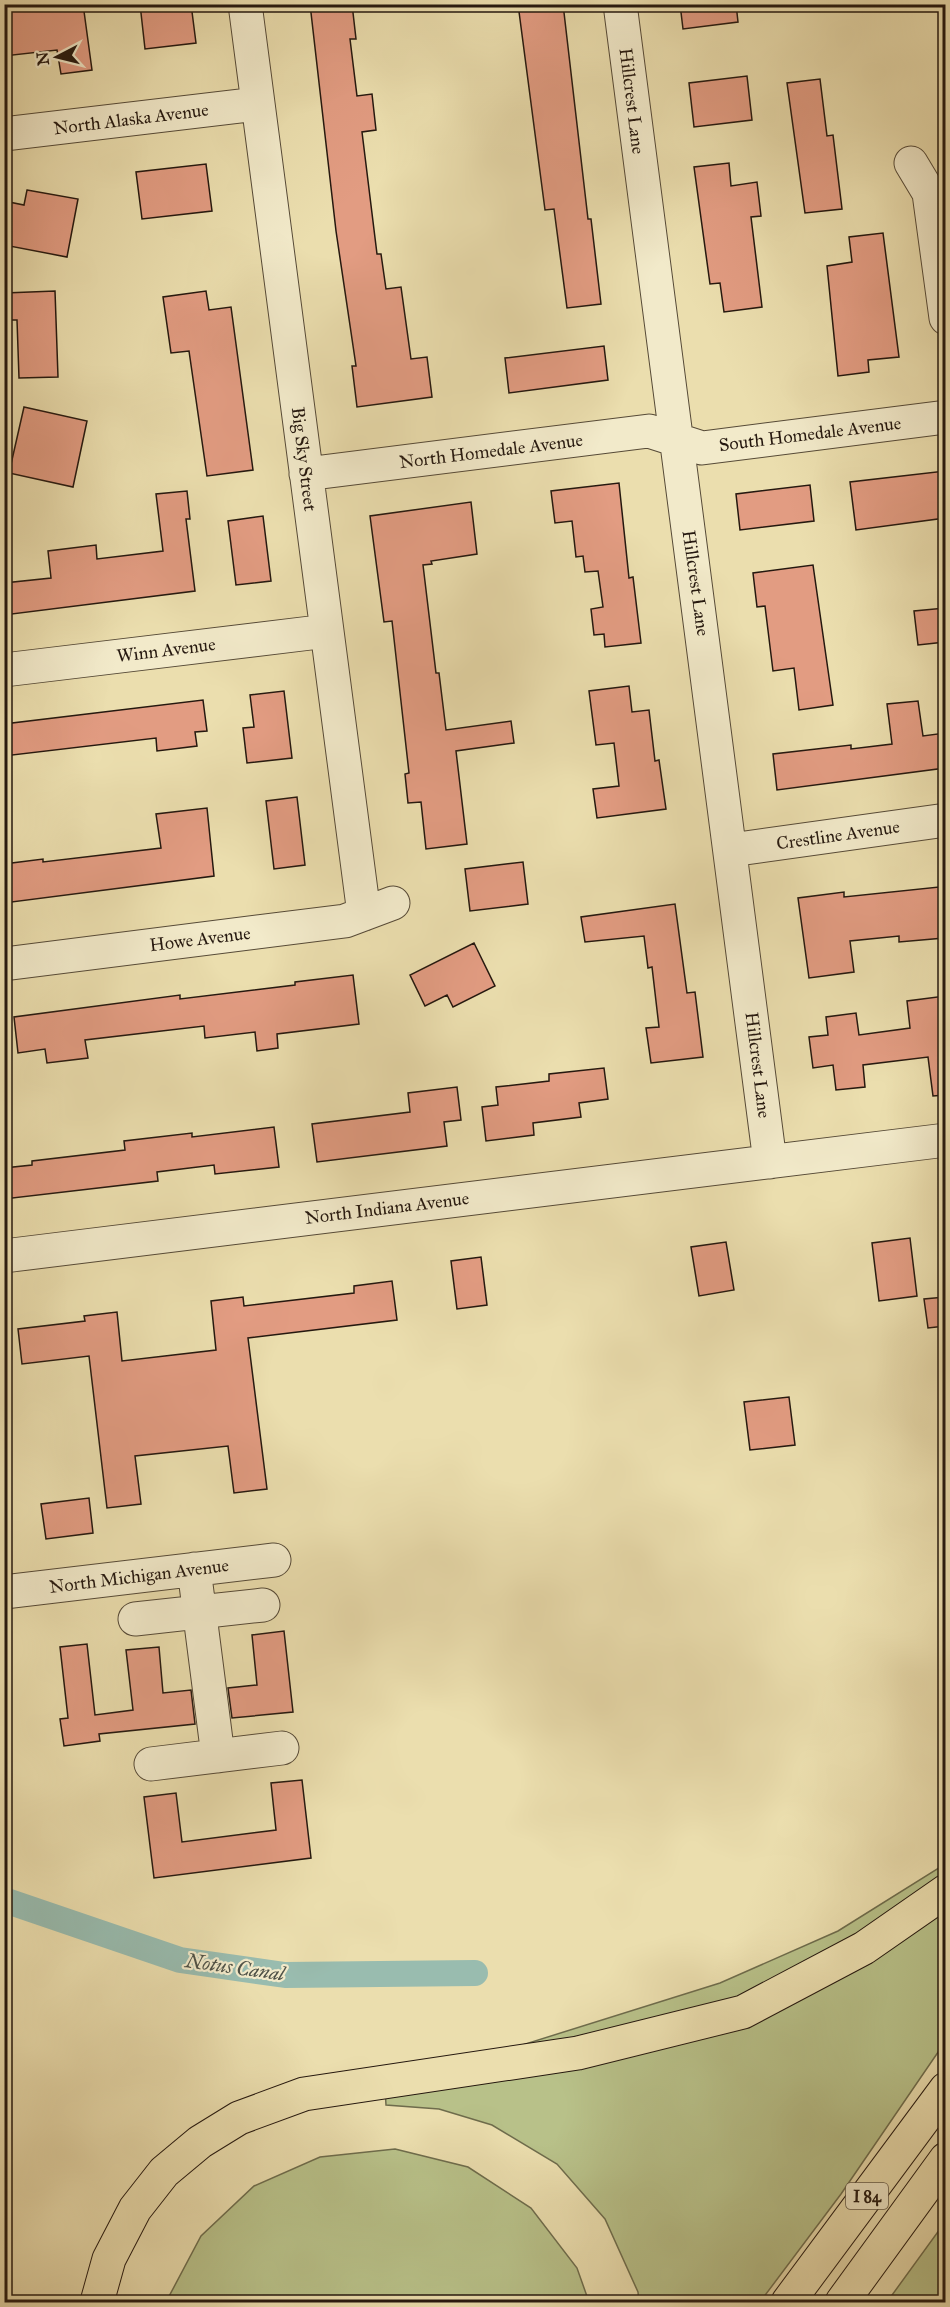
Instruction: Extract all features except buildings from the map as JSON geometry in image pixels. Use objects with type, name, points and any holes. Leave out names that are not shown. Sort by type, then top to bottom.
[{"type":"highway","points":[[97,2302],[109,2259],[135,2209],[164,2172],[200,2142],[239,2118],[304,2094],[578,2053],[742,2012],[864,1948],[945,1891]]},
{"type":"highway","name":"I 84","points":[[788,2302],[945,2089]]},
{"type":"highway","name":"I 84","points":[[842,2302],[945,2159]]},
{"type":"street","name":"Big Sky Street","points":[[245,4],[327,631],[378,908]]},
{"type":"street","name":"Hillcrest Lane","points":[[620,4],[770,1161]]},
{"type":"street","name":"North Alaska Avenue","points":[[4,134],[258,104]]},
{"type":"street","points":[[911,163],[929,192],[945,318]]},
{"type":"street","name":"South Homedale Avenue","points":[[676,440],[702,447],[945,417]]},
{"type":"street","name":"North Homedale Avenue","points":[[306,474],[649,431],[676,440]]},
{"type":"street","name":"Winn Avenue","points":[[4,670],[327,631]]},
{"type":"street","name":"Crestline Avenue","points":[[731,850],[945,820]]},
{"type":"street","name":"Howe Avenue","points":[[4,963],[345,921],[378,908]]},
{"type":"street","name":"North Indiana Avenue","points":[[4,1256],[945,1140]]},
{"type":"street","name":"North Michigan Avenue","points":[[4,1592],[274,1560]]},
{"type":"street","points":[[194,1569],[218,1756]]},
{"type":"street","points":[[135,1619],[263,1605]]},
{"type":"street","points":[[151,1764],[282,1748]]},
{"type":"green space","points":[[945,1864],[945,2042],[841,2194],[760,2302],[639,2302],[638,2292],[605,2219],[557,2164],[492,2125],[439,2109],[386,2105],[385,2088],[720,1983],[838,1931]]},
{"type":"green space","points":[[395,2149],[468,2167],[531,2208],[577,2268],[589,2302],[166,2302],[201,2236],[254,2186],[320,2157]]},
{"type":"green space","points":[[945,2222],[945,2302],[887,2302]]},
{"type":"waterway","name":"Notus Canal","points":[[4,1900],[180,1960],[285,1975],[475,1973]]}]
